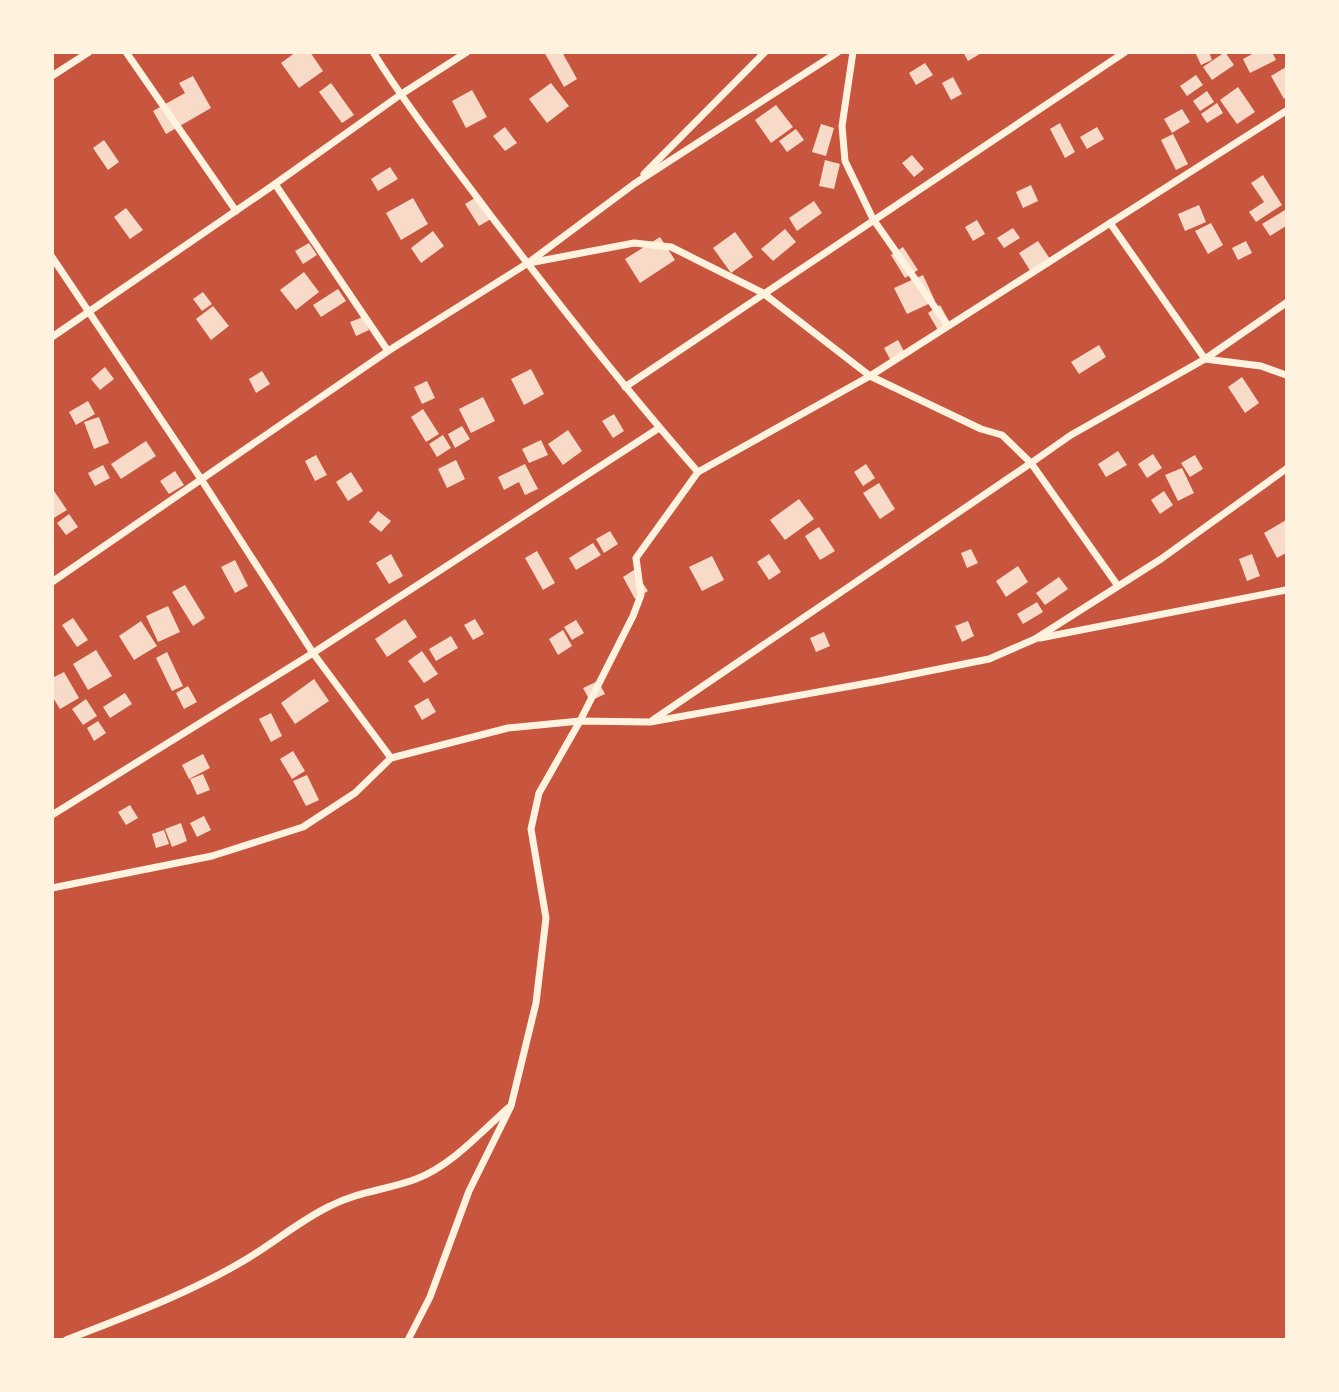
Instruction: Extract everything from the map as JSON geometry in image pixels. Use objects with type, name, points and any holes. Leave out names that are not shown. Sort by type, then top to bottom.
[{"type":"street","points":[[52,76],[89,52]]},
{"type":"street","points":[[126,52],[236,211]]},
{"type":"street","points":[[373,52],[400,95],[528,263],[625,387],[698,472]]},
{"type":"street","points":[[52,337],[400,95],[467,52]]},
{"type":"street","points":[[634,184],[765,52]]},
{"type":"street","points":[[52,582],[388,351],[528,263],[634,184],[838,52]]},
{"type":"street","points":[[853,52],[842,126],[845,161],[873,219],[948,326]]},
{"type":"street","points":[[625,387],[1125,52]]},
{"type":"street","points":[[408,1339],[430,1297],[469,1191],[511,1106],[536,1003],[546,918],[531,829],[539,793],[634,616],[641,595],[636,558],[698,472],[870,376],[1286,111]]},
{"type":"street","points":[[275,184],[388,351]]},
{"type":"street","points":[[1110,223],[1205,359],[1261,366],[1286,375]]},
{"type":"street","points":[[528,263],[634,243],[671,247],[763,293],[870,376],[981,429],[1003,435],[1031,463],[1118,586]]},
{"type":"street","points":[[52,257],[201,479],[313,653],[391,758]]},
{"type":"street","points":[[650,722],[1071,435],[1205,359],[1286,303]]},
{"type":"street","points":[[52,815],[313,653],[659,428]]},
{"type":"street","points":[[52,888],[212,856],[303,827],[355,793],[391,758],[508,728],[580,721],[650,722],[989,659],[1035,639],[1161,559],[1285,473]]},
{"type":"street","points":[[1035,639],[1286,590]]},
{"type":"street","points":[[66,1339],[183,1294],[246,1260],[292,1227],[330,1205],[368,1191],[416,1179],[450,1161],[511,1106]]},
{"type":"building","points":[[296,52],[310,52],[323,71],[299,88],[281,63]]},
{"type":"building","points":[[544,52],[562,52],[577,79],[564,87]]},
{"type":"building","points":[[963,52],[983,52],[968,61]]},
{"type":"building","points":[[1195,52],[1209,52],[1212,60],[1201,65]]},
{"type":"building","points":[[1225,52],[1234,65],[1212,80],[1203,67]]},
{"type":"building","points":[[1256,52],[1272,52],[1276,60],[1250,73],[1243,59]]},
{"type":"building","points":[[925,63],[933,75],[916,85],[909,73]]},
{"type":"building","points":[[1286,67],[1286,97],[1284,99],[1271,76]]},
{"type":"building","points":[[1196,75],[1203,85],[1187,96],[1180,86]]},
{"type":"building","points":[[193,76],[211,108],[166,134],[153,111],[185,93],[179,83]]},
{"type":"building","points":[[953,77],[962,94],[951,100],[942,83]]},
{"type":"building","points":[[331,83],[354,115],[342,123],[319,92]]},
{"type":"building","points":[[551,83],[569,106],[547,123],[529,99]]},
{"type":"building","points":[[1238,87],[1255,112],[1237,124],[1220,100]]},
{"type":"building","points":[[472,90],[487,117],[466,128],[452,101]]},
{"type":"building","points":[[1207,91],[1214,102],[1200,111],[1193,101]]},
{"type":"building","points":[[1217,103],[1223,113],[1207,123],[1201,114]]},
{"type":"building","points":[[776,105],[793,127],[771,143],[755,120]]},
{"type":"building","points":[[1182,109],[1190,122],[1172,133],[1164,119]]},
{"type":"building","points":[[1060,123],[1075,152],[1065,158],[1050,129]]},
{"type":"building","points":[[821,124],[834,128],[826,156],[812,152]]},
{"type":"building","points":[[505,127],[517,143],[505,151],[493,136]]},
{"type":"building","points":[[1097,127],[1104,139],[1087,149],[1080,137]]},
{"type":"building","points":[[796,129],[804,140],[787,152],[779,141]]},
{"type":"building","points":[[1173,134],[1188,164],[1176,170],[1161,140]]},
{"type":"building","points":[[104,140],[119,162],[108,170],[93,148]]},
{"type":"building","points":[[912,155],[924,169],[914,177],[902,163]]},
{"type":"building","points":[[825,160],[840,164],[834,189],[819,186]]},
{"type":"building","points":[[390,167],[398,179],[378,191],[371,179]]},
{"type":"building","points":[[1263,175],[1282,205],[1256,222],[1249,212],[1264,202],[1251,183]]},
{"type":"building","points":[[1031,185],[1038,201],[1023,208],[1016,192]]},
{"type":"building","points":[[478,196],[491,219],[479,226],[465,204]]},
{"type":"building","points":[[413,198],[428,224],[401,240],[386,213]]},
{"type":"building","points":[[814,201],[822,213],[797,231],[789,218]]},
{"type":"building","points":[[1199,205],[1206,222],[1185,231],[1178,214]]},
{"type":"building","points":[[126,208],[143,230],[130,239],[114,217]]},
{"type":"building","points":[[1285,210],[1286,226],[1270,236],[1262,224]]},
{"type":"building","points":[[977,220],[985,234],[973,241],[965,227]]},
{"type":"building","points":[[1211,223],[1223,245],[1208,254],[1195,231]]},
{"type":"building","points":[[1013,228],[1020,238],[1004,248],[997,238]]},
{"type":"building","points":[[785,229],[796,242],[773,261],[761,249]]},
{"type":"building","points":[[433,231],[444,246],[421,263],[411,248]]},
{"type":"building","points":[[735,232],[753,257],[731,273],[713,248]]},
{"type":"building","points":[[660,237],[675,260],[640,283],[625,259]]},
{"type":"building","points":[[1038,241],[1050,259],[1031,272],[1019,253]]},
{"type":"building","points":[[1246,241],[1252,253],[1238,260],[1232,248]]},
{"type":"building","points":[[309,243],[317,255],[303,264],[295,251]]},
{"type":"building","points":[[903,247],[918,270],[905,278],[891,255]]},
{"type":"building","points":[[304,272],[319,292],[296,310],[280,290]]},
{"type":"building","points":[[923,275],[935,301],[907,314],[894,288]]},
{"type":"building","points":[[338,289],[346,301],[321,317],[313,305]]},
{"type":"building","points":[[203,292],[212,304],[202,311],[193,299]]},
{"type":"building","points":[[940,305],[950,323],[938,330],[928,313]]},
{"type":"building","points":[[213,306],[229,326],[211,340],[196,319]]},
{"type":"building","points":[[363,317],[369,330],[356,336],[350,322]]},
{"type":"building","points":[[898,340],[906,355],[892,363],[884,348]]},
{"type":"building","points":[[1099,345],[1106,357],[1079,374],[1071,362]]},
{"type":"building","points":[[105,367],[114,379],[100,390],[91,379]]},
{"type":"building","points":[[531,369],[544,394],[524,405],[511,379]]},
{"type":"building","points":[[262,371],[270,384],[256,393],[249,379]]},
{"type":"building","points":[[1242,377],[1259,403],[1245,413],[1228,387]]},
{"type":"building","points":[[427,381],[435,398],[422,404],[414,387]]},
{"type":"building","points":[[483,397],[495,421],[471,433],[459,409]]},
{"type":"building","points":[[88,401],[95,414],[76,425],[69,412]]},
{"type":"building","points":[[423,409],[439,434],[426,442],[411,417]]},
{"type":"building","points":[[614,414],[624,431],[613,438],[602,421]]},
{"type":"building","points":[[99,417],[109,443],[94,449],[84,422]]},
{"type":"building","points":[[462,426],[470,439],[455,448],[448,434]]},
{"type":"building","points":[[568,430],[582,451],[563,465],[548,444]]},
{"type":"building","points":[[443,435],[451,448],[437,457],[429,444]]},
{"type":"building","points":[[541,440],[548,455],[529,463],[522,449]]},
{"type":"building","points":[[146,441],[156,456],[121,479],[111,464]]},
{"type":"building","points":[[1118,451],[1127,465],[1106,477],[1098,464]]},
{"type":"building","points":[[1153,454],[1162,468],[1147,478],[1138,464]]},
{"type":"building","points":[[316,455],[327,475],[315,481],[305,461]]},
{"type":"building","points":[[1195,455],[1203,469],[1190,477],[1181,463]]},
{"type":"building","points":[[456,460],[465,479],[447,488],[438,469]]},
{"type":"building","points":[[525,464],[538,489],[525,495],[519,482],[504,490],[498,477]]},
{"type":"building","points":[[866,464],[875,478],[863,486],[854,472]]},
{"type":"building","points":[[103,465],[110,478],[95,486],[88,473]]},
{"type":"building","points":[[1182,468],[1194,493],[1178,501],[1165,475]]},
{"type":"building","points":[[175,471],[184,485],[169,494],[160,481]]},
{"type":"building","points":[[351,472],[363,491],[348,501],[336,482]]},
{"type":"building","points":[[879,483],[895,509],[880,519],[863,493]]},
{"type":"building","points":[[52,488],[67,510],[52,519]]},
{"type":"building","points":[[1164,491],[1173,505],[1160,514],[1151,500]]},
{"type":"building","points":[[799,499],[814,519],[785,540],[770,520]]},
{"type":"building","points":[[378,511],[391,521],[381,532],[369,522]]},
{"type":"building","points":[[69,514],[78,527],[66,535],[57,523]]},
{"type":"building","points":[[1286,520],[1286,553],[1277,558],[1264,533]]},
{"type":"building","points":[[819,527],[835,551],[820,560],[805,536]]},
{"type":"building","points":[[610,531],[618,544],[604,553],[596,539]]},
{"type":"building","points":[[593,543],[601,555],[576,570],[569,558]]},
{"type":"building","points":[[971,549],[978,563],[967,568],[961,553]]},
{"type":"building","points":[[537,551],[555,583],[543,590],[525,558]]},
{"type":"building","points":[[391,554],[403,576],[389,584],[376,563]]},
{"type":"building","points":[[769,554],[781,572],[769,580],[757,562]]},
{"type":"building","points":[[1252,554],[1260,576],[1247,581],[1239,559]]},
{"type":"building","points":[[712,556],[724,580],[702,591],[689,567]]},
{"type":"building","points":[[235,560],[248,586],[235,593],[221,567]]},
{"type":"building","points":[[1018,566],[1028,582],[1006,597],[996,581]]},
{"type":"building","points":[[634,570],[648,591],[635,599],[623,577]]},
{"type":"building","points":[[1059,577],[1068,589],[1045,605],[1036,593]]},
{"type":"building","points":[[185,585],[205,618],[193,626],[172,592]]},
{"type":"building","points":[[1037,602],[1043,612],[1023,624],[1017,614]]},
{"type":"building","points":[[168,606],[180,632],[158,642],[146,616]]},
{"type":"building","points":[[73,618],[88,640],[77,647],[62,625]]},
{"type":"building","points":[[405,619],[417,637],[387,657],[375,639]]},
{"type":"building","points":[[475,619],[484,634],[473,640],[464,625]]},
{"type":"building","points":[[576,620],[584,633],[572,640],[564,627]]},
{"type":"building","points":[[141,621],[157,646],[134,660],[119,636]]},
{"type":"building","points":[[968,621],[974,636],[962,642],[955,626]]},
{"type":"building","points":[[563,630],[572,646],[558,655],[549,639]]},
{"type":"building","points":[[824,632],[830,646],[816,652],[810,638]]},
{"type":"building","points":[[451,636],[458,648],[436,661],[429,649]]},
{"type":"building","points":[[96,650],[112,676],[88,690],[73,664]]},
{"type":"building","points":[[422,651],[438,674],[424,683],[408,661]]},
{"type":"building","points":[[167,652],[183,686],[172,691],[156,658]]},
{"type":"building","points":[[64,672],[79,698],[60,709],[52,696],[52,678]]},
{"type":"building","points":[[314,679],[329,701],[295,724],[281,703]]},
{"type":"building","points":[[598,681],[605,694],[590,701],[583,688]]},
{"type":"building","points":[[188,686],[197,702],[184,709],[176,693]]},
{"type":"building","points":[[125,693],[132,704],[110,718],[103,707]]},
{"type":"building","points":[[428,698],[436,712],[422,720],[414,706]]},
{"type":"building","points":[[86,699],[97,716],[83,725],[72,709]]},
{"type":"building","points":[[271,713],[282,736],[271,742],[259,719]]},
{"type":"building","points":[[98,721],[106,733],[94,741],[87,728]]},
{"type":"building","points":[[293,751],[305,771],[292,779],[280,759]]},
{"type":"building","points":[[203,754],[210,768],[189,779],[182,765]]},
{"type":"building","points":[[203,774],[210,790],[197,795],[190,779]]},
{"type":"building","points":[[307,775],[319,800],[306,806],[293,781]]},
{"type":"building","points":[[130,805],[138,818],[126,825],[118,812]]},
{"type":"building","points":[[204,816],[211,830],[197,837],[190,823]]},
{"type":"building","points":[[181,823],[187,841],[172,847],[165,829]]},
{"type":"building","points":[[164,830],[169,844],[156,848],[152,834]]}]
